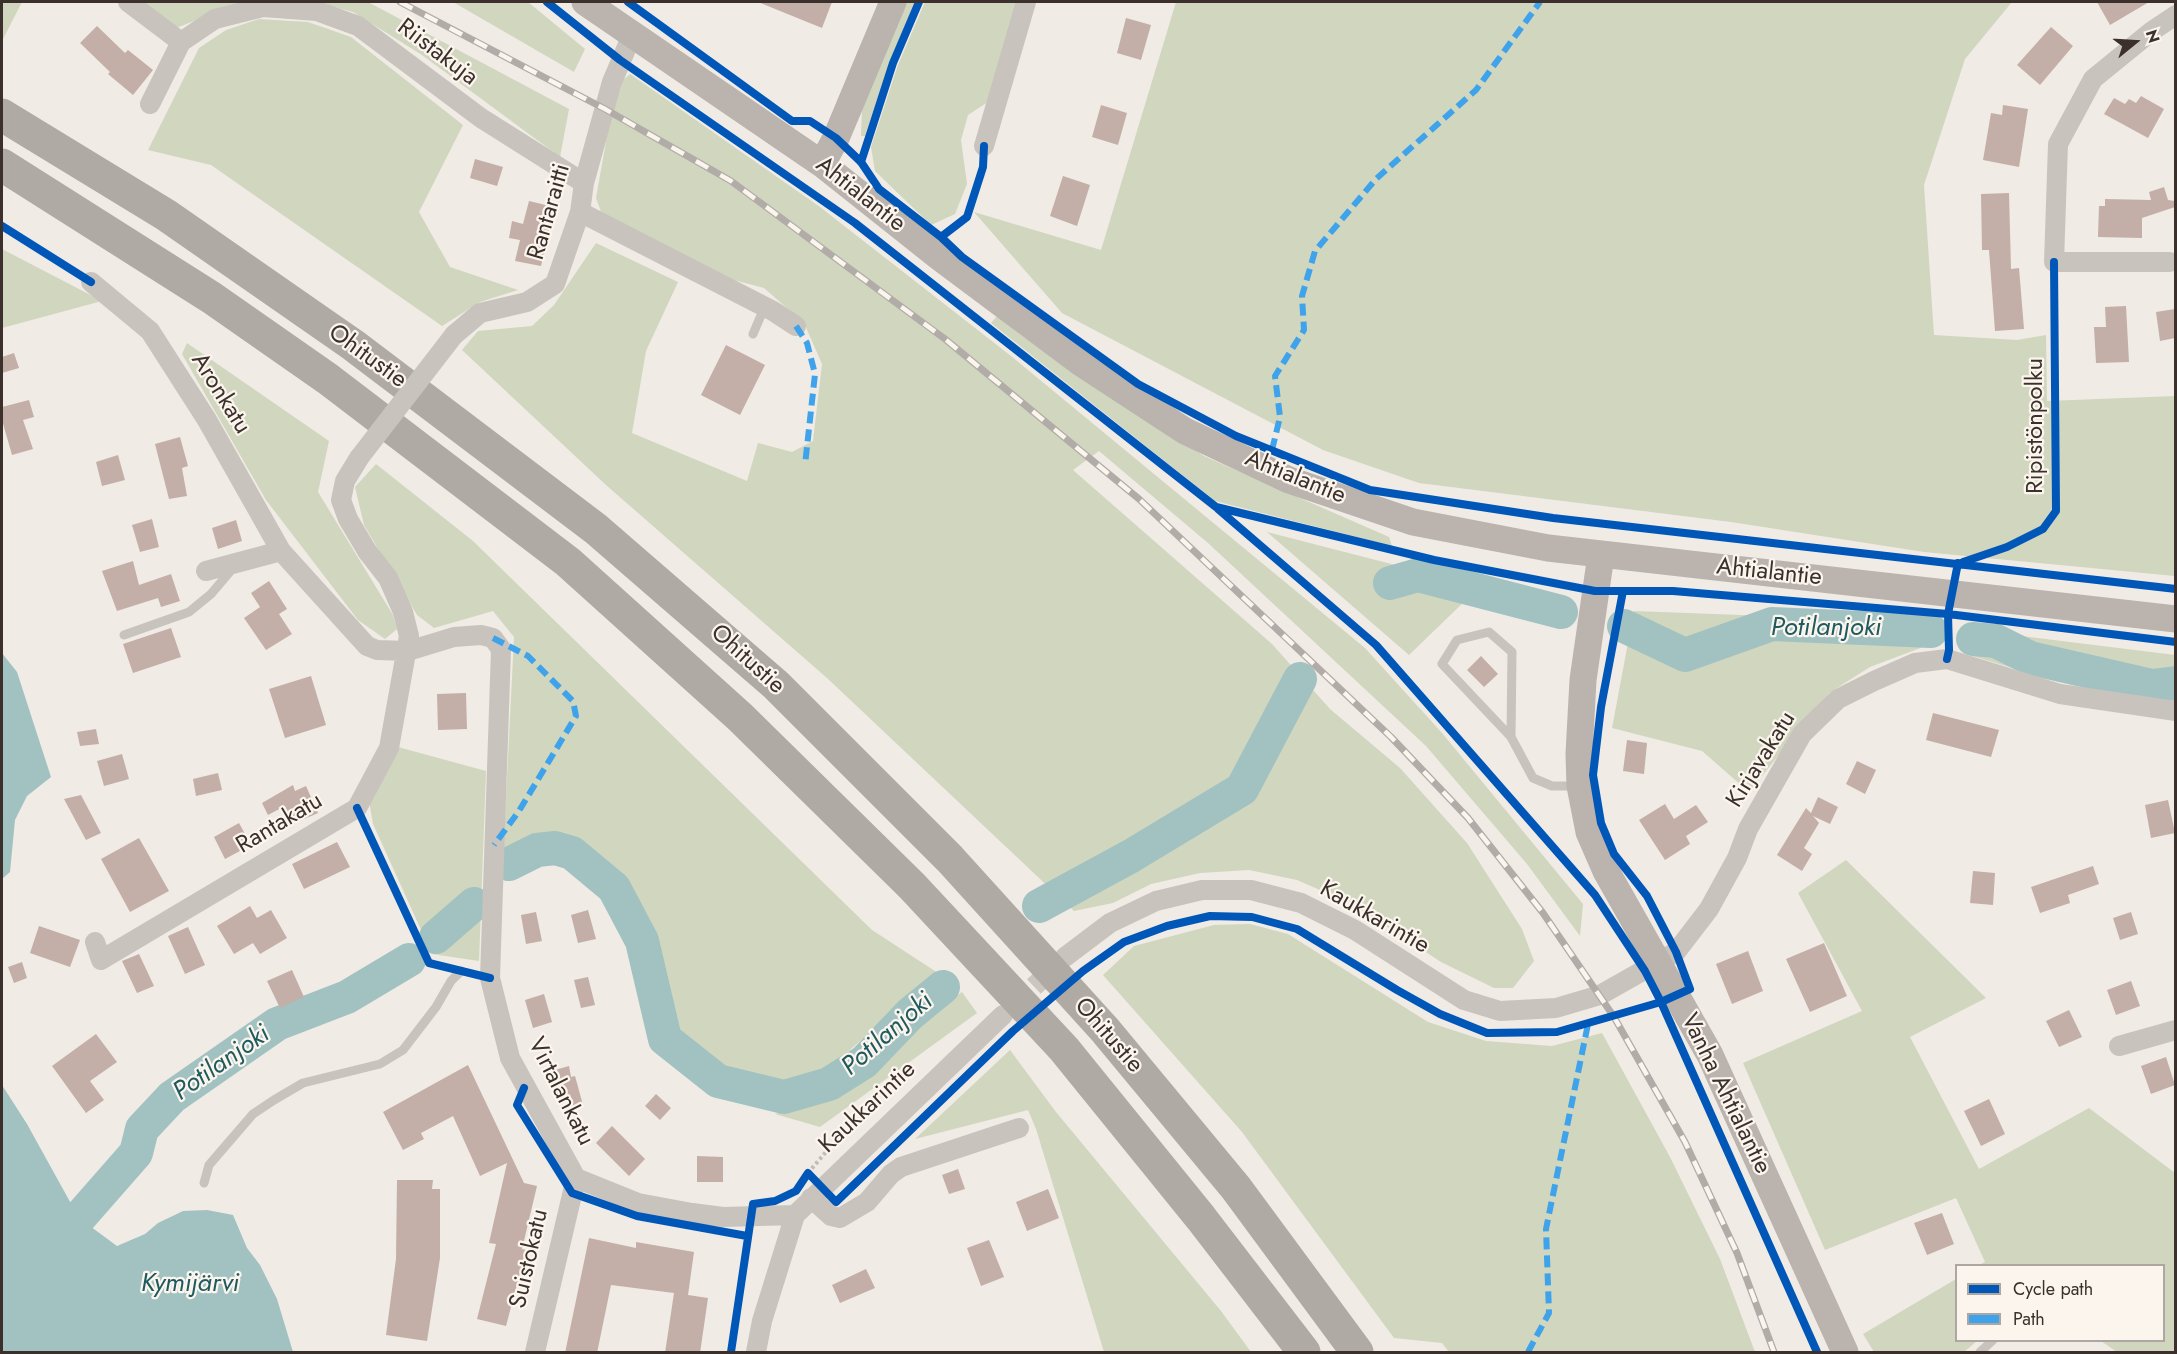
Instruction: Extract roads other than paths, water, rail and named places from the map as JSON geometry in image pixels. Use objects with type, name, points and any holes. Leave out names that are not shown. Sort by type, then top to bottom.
[{"type":"highway","name":"Ohitustie","points":[[2,115],[166,215],[353,345],[596,529],[776,685],[950,859],[1105,1030],[1236,1188],[1357,1353]]},
{"type":"highway","name":"Ohitustie","points":[[2,165],[193,286],[328,379],[568,562],[740,717],[912,886],[1064,1049],[1201,1218],[1304,1353]]},
{"type":"main road","name":"Ahtialantie","points":[[585,2],[822,164],[921,244],[1081,363],[1185,431],[1289,480],[1413,522],[1601,555],[1953,591],[2175,619]]},
{"type":"main road","points":[[822,164],[836,138],[893,2]]},
{"type":"main road","name":"Vanha Ahtialantie","points":[[1601,555],[1583,680],[1580,786],[1589,832],[1606,871],[1710,1054],[1845,1353]]},
{"type":"street","points":[[128,2],[181,42]]},
{"type":"street","points":[[984,146],[1026,2]]},
{"type":"street","name":"Riistakuja","points":[[150,104],[181,42],[214,19],[263,7],[316,11],[358,26],[481,118],[584,183]]},
{"type":"street","points":[[2170,262],[2054,262],[2058,144],[2093,79],[2151,31],[2175,15]]},
{"type":"street","name":"Rantaraitti","points":[[408,651],[409,636],[396,595],[388,578],[367,551],[348,519],[341,500],[345,481],[359,458],[454,335],[480,313],[527,302],[555,284],[580,212],[584,183],[612,82],[632,35]]},
{"type":"street","points":[[580,212],[765,306],[796,326]]},
{"type":"street","name":"Aronkatu","points":[[91,282],[150,331],[207,420],[281,551],[367,646],[377,650],[408,651],[454,637],[482,635]]},
{"type":"street","points":[[206,571],[281,551]]},
{"type":"street","name":"Virtalankatu","points":[[482,635],[493,639],[501,649],[490,978],[510,1058],[576,1178],[638,1203],[692,1213],[723,1217],[795,1215]]},
{"type":"street","name":"Rantakatu","points":[[95,942],[101,960],[357,808],[389,748],[408,651]]},
{"type":"street","name":"Kirjavakatu","points":[[1659,962],[1676,952],[1709,909],[1737,858],[1748,829],[1802,734],[1838,699],[1874,681],[1915,663],[1947,659],[2060,694],[2175,711]]},
{"type":"street","name":"Kaukkarintie","points":[[1065,957],[1110,923],[1156,901],[1202,890],[1251,890],[1301,903],[1354,930],[1464,1000],[1500,1011],[1556,1008],[1589,998],[1659,962]]},
{"type":"street","name":"Kaukkarintie","points":[[756,1353],[765,1311],[795,1215],[811,1185],[1003,1015]]},
{"type":"street","points":[[2119,1046],[2175,1030]]},
{"type":"street","points":[[811,1185],[831,1216],[840,1218],[867,1202],[891,1174],[901,1167],[1019,1128]]},
{"type":"street","name":"Suistokatu","points":[[535,1353],[576,1178]]},
{"type":"lane","points":[[753,334],[765,306]]},
{"type":"lane","points":[[124,635],[189,612],[211,594],[237,563]]},
{"type":"lane","points":[[1511,737],[1512,652],[1490,632],[1457,640],[1443,664],[1511,737],[1533,778],[1552,786],[1580,786]]},
{"type":"lane","points":[[204,1183],[209,1165],[254,1114],[274,1100],[303,1083],[380,1064],[403,1050],[436,1008],[451,981],[461,971]]},
{"type":"lane","points":[[1980,1353],[1992,1342]]},
{"type":"water","points":[[2,653],[17,672],[51,777],[27,796],[15,820],[10,872],[2,879]]},
{"type":"water","name":"Kymijärvi","points":[[2,1085],[27,1124],[79,1218],[117,1246],[145,1234],[158,1223],[183,1211],[207,1210],[233,1215],[247,1248],[260,1265],[277,1299],[293,1352],[2,1352]]},
{"type":"waterway","name":"Potilanjoki","points":[[1390,583],[1418,575],[1561,612]]},
{"type":"waterway","name":"Potilanjoki","points":[[1624,626],[1685,655],[1772,624],[1931,631]]},
{"type":"waterway","name":"Potilanjoki","points":[[1973,639],[1996,641],[2030,658],[2152,686],[2176,683]]},
{"type":"waterway","name":"Potilanjoki","points":[[1039,906],[1131,856],[1242,789],[1300,679]]},
{"type":"waterway","name":"Potilanjoki","points":[[509,864],[537,850],[555,848],[572,853],[614,888],[642,941],[665,1039],[718,1081],[784,1097],[829,1084],[864,1062],[910,1014],[943,987]]},
{"type":"waterway","name":"Potilanjoki","points":[[436,937],[474,904]]},
{"type":"waterway","name":"Potilanjoki","points":[[79,1218],[136,1153],[142,1129],[172,1097],[277,1024],[347,997],[409,960]]},
{"type":"tunnel","points":[[1012,1007],[1059,963]]},
{"type":"railway","points":[[400,2],[605,109],[731,181],[945,339],[1139,499],[1391,737],[1468,818],[1543,913],[1614,1017],[1685,1142],[1737,1253],[1774,1352]]}]
